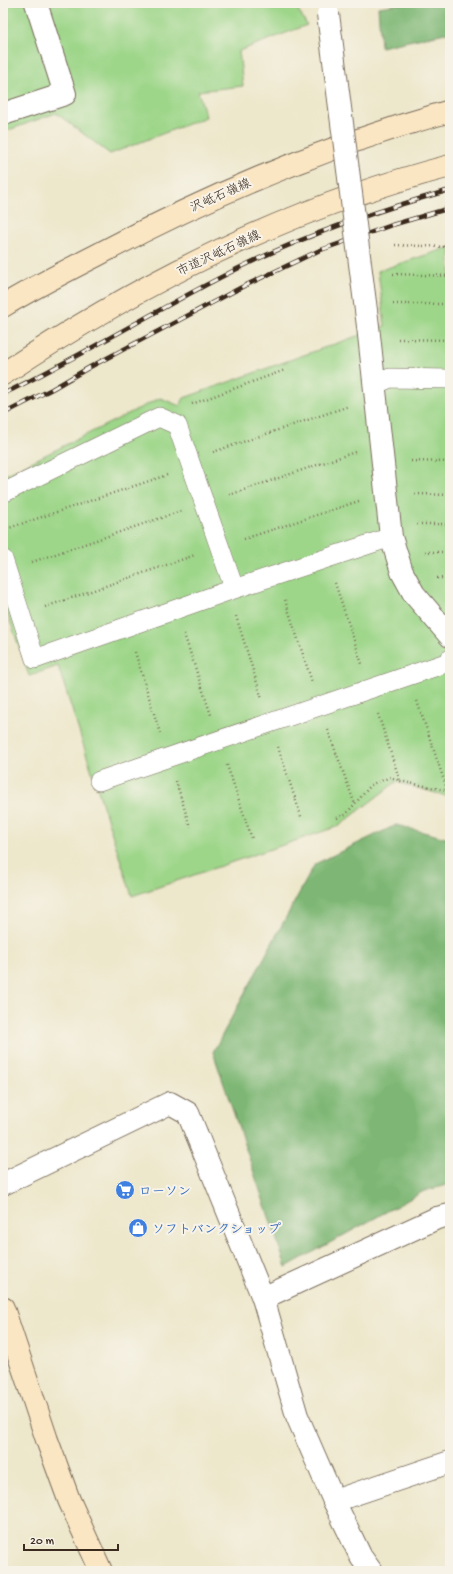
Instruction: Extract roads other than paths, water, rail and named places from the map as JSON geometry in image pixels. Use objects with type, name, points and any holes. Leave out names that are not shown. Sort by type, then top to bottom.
[{"type":"street","points":[[3,114],[65,94],[36,3]]},
{"type":"street","points":[[327,9],[368,326],[390,537],[402,572],[414,594],[450,636]]},
{"type":"street","name":"沢岻石嶺線","points":[[3,306],[154,225],[216,196],[273,172],[380,132],[450,111]]},
{"type":"street","name":"市道沢岻石嶺線","points":[[3,374],[51,342],[115,304],[224,247],[280,223],[354,196],[450,166]]},
{"type":"street","points":[[3,1184],[170,1103],[188,1113],[263,1298],[297,1416],[334,1502],[361,1556],[371,1571]]},
{"type":"street","points":[[263,1298],[437,1218],[450,1215]]},
{"type":"street","points":[[3,1308],[59,1474],[101,1571]]},
{"type":"street","points":[[334,1502],[450,1462]]},
{"type":"lane","points":[[375,391],[390,378],[448,379]]},
{"type":"lane","points":[[3,493],[159,417],[178,425],[234,588]]},
{"type":"lane","points":[[3,559],[35,659],[234,588],[390,537]]},
{"type":"lane","points":[[99,781],[446,663],[450,659]]},
{"type":"railway","points":[[3,394],[211,282],[266,255],[318,233],[396,206],[450,190]]},
{"type":"railway","points":[[3,414],[242,287],[318,251],[392,225],[450,208]]},
{"type":"place","name":"ローソン","points":[[125,1190]]},
{"type":"place","name":"ソフトバンクショップ","points":[[138,1228]]}]
